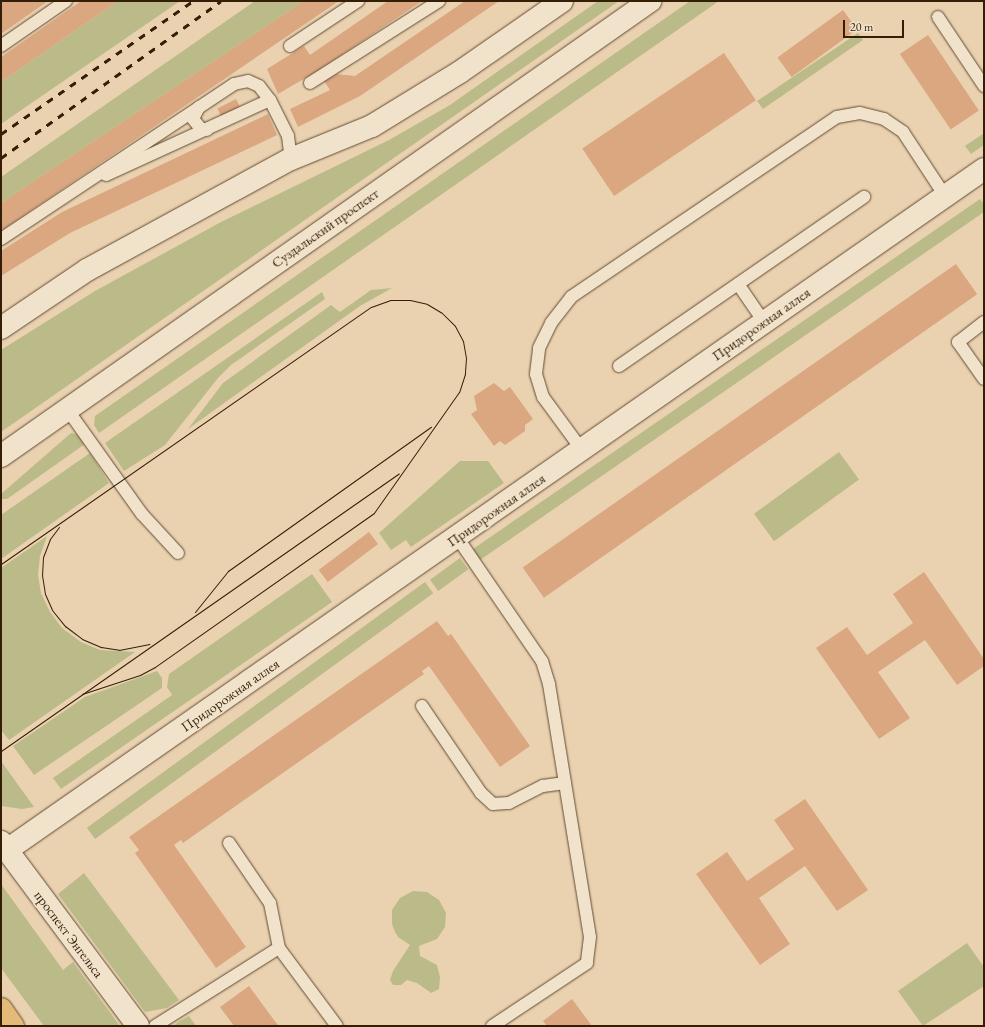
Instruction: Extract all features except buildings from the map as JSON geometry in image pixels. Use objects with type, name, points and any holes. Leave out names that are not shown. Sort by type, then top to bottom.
[{"type":"main road","points":[[1,328],[87,270],[291,159],[372,126],[460,72],[562,1]]},
{"type":"main road","name":"Суздальский проспект","points":[[1,456],[650,1]]},
{"type":"main road","name":"Придорожная аллея","points":[[4,846],[457,537],[984,169]]},
{"type":"main road","name":"проспект Энгельса","points":[[4,846],[138,1026]]},
{"type":"main road","points":[[1,1009],[14,1026]]},
{"type":"lane","points":[[1,46],[66,1]]},
{"type":"lane","points":[[290,46],[358,1]]},
{"type":"lane","points":[[310,83],[439,1]]},
{"type":"lane","points":[[938,17],[984,86]]},
{"type":"lane","points":[[1,239],[234,84],[248,81],[259,86],[270,100],[288,136],[291,159]]},
{"type":"lane","points":[[81,185],[207,130],[270,100]]},
{"type":"lane","points":[[199,107],[193,119],[201,129],[207,130]]},
{"type":"lane","points":[[582,450],[543,397],[536,374],[542,341],[551,323],[571,297],[837,118],[860,112],[884,119],[903,132],[945,196]]},
{"type":"lane","points":[[619,366],[864,197]]},
{"type":"lane","points":[[738,284],[764,322]]},
{"type":"lane","points":[[984,322],[958,342],[984,379]]},
{"type":"lane","points":[[67,409],[142,514],[178,553]]},
{"type":"lane","points":[[457,537],[542,661],[549,684],[590,937],[587,963],[492,1026]]},
{"type":"lane","points":[[422,706],[481,793],[493,804],[509,803],[543,786],[565,783]]},
{"type":"lane","points":[[229,843],[270,904],[278,948],[337,1026]]},
{"type":"lane","points":[[155,1026],[278,948]]},
{"type":"green space","points":[[118,1],[180,1],[1,124],[1,82]]},
{"type":"green space","points":[[255,1],[304,1],[1,203],[1,177]]},
{"type":"green space","points":[[598,1],[619,1],[1,432],[1,350],[95,291],[221,222],[389,140],[450,105]]},
{"type":"green space","points":[[690,1],[719,1],[99,433],[94,425],[95,416]]},
{"type":"green space","points":[[858,33],[863,40],[763,109],[757,101]]},
{"type":"green space","points":[[984,133],[984,145],[971,154],[965,146]]},
{"type":"green space","points":[[980,199],[984,204],[984,212],[480,560],[473,549]]},
{"type":"green space","points":[[392,288],[360,306],[188,429],[223,383],[331,305],[340,312],[371,290]]},
{"type":"green space","points":[[322,292],[325,299],[231,365],[218,378],[165,445],[124,471],[105,443]]},
{"type":"green space","points":[[71,433],[76,434],[85,444],[7,499],[1,499],[1,494]]},
{"type":"green space","points":[[839,452],[859,480],[774,541],[754,514]]},
{"type":"green space","points":[[90,453],[109,483],[1,559],[1,515]]},
{"type":"green space","points":[[460,461],[488,461],[504,483],[411,547],[406,540],[391,550],[379,533]]},
{"type":"green space","points":[[47,536],[40,556],[38,575],[41,593],[50,612],[62,628],[81,642],[100,650],[135,652],[9,740],[1,730],[1,568]]},
{"type":"green space","points":[[460,558],[468,569],[438,591],[430,580]]},
{"type":"green space","points":[[312,574],[332,602],[61,789],[53,778],[172,695],[167,687],[169,674]]},
{"type":"green space","points":[[425,582],[433,593],[95,839],[87,828]]},
{"type":"green space","points":[[157,671],[162,678],[162,688],[34,775],[13,746],[85,697]]},
{"type":"green space","points":[[1,761],[34,807],[22,809],[1,806]]},
{"type":"green space","points":[[84,873],[179,1000],[167,1008],[145,1012],[58,894]]},
{"type":"green space","points":[[1,884],[63,970],[73,962],[120,1026],[44,1026],[1,968]]},
{"type":"green space","points":[[413,891],[427,892],[439,900],[446,913],[445,927],[437,939],[419,946],[420,956],[437,965],[440,977],[439,989],[431,993],[417,983],[407,980],[401,985],[393,985],[390,980],[393,971],[410,945],[398,937],[395,932],[392,924],[392,910],[400,898]]},
{"type":"green space","points":[[967,943],[984,967],[984,986],[923,1026],[898,991]]},
{"type":"green space","points":[[189,1016],[196,1026],[174,1026],[178,1022]]},
{"type":"tram line","points":[[1,564],[371,307],[390,300],[410,300],[427,304],[442,313],[455,326],[463,341],[466,358],[465,374],[459,392],[374,513],[155,667],[140,675],[82,694]]},
{"type":"tram line","points":[[195,612],[228,571],[431,427]]},
{"type":"tram line","points":[[1,751],[399,473]]},
{"type":"tram line","points":[[59,527],[50,539],[43,557],[42,575],[45,594],[52,610],[65,626],[82,639],[101,647],[119,650],[149,644]]},
{"type":"railway","points":[[1,134],[193,1]]},
{"type":"railway","points":[[1,158],[221,1]]}]
